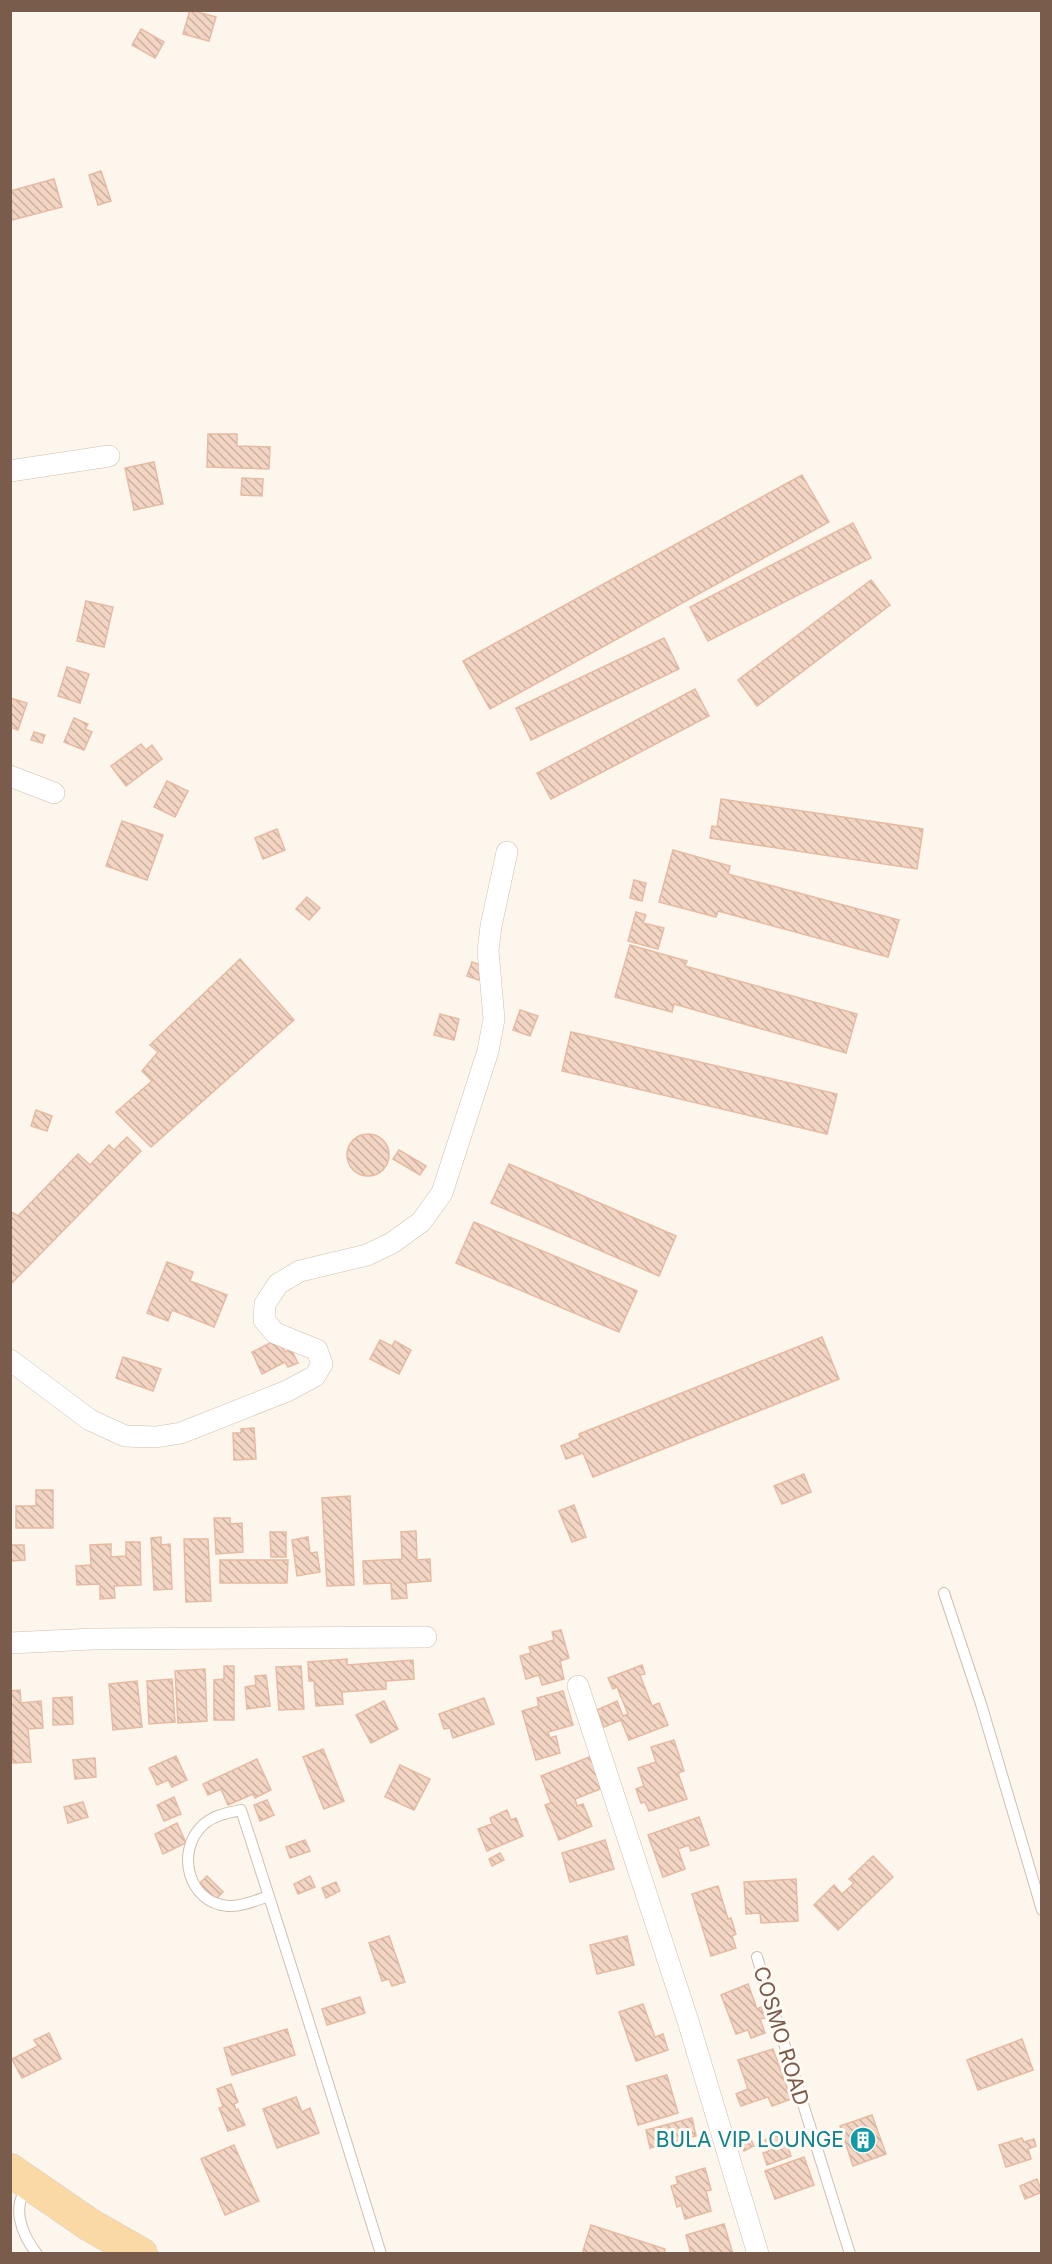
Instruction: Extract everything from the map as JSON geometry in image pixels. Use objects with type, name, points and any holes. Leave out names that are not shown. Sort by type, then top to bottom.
[{"type":"main road","points":[[21,2177],[90,2225],[141,2253]]},
{"type":"street","points":[[10,471],[109,456]]},
{"type":"street","points":[[10,777],[54,793]]},
{"type":"street","points":[[10,1360],[90,1420],[125,1436],[156,1437],[181,1433],[286,1391],[315,1376],[322,1364],[317,1350],[275,1333],[264,1320],[265,1304],[278,1284],[300,1270],[367,1255],[392,1243],[421,1222],[442,1193],[488,1051],[494,1019],[488,951],[507,852]]},
{"type":"street","points":[[10,1643],[93,1639],[426,1637]]},
{"type":"street","points":[[578,1686],[688,2021],[758,2253]]},
{"type":"lane","points":[[944,1593],[981,1704],[1041,1910]]},
{"type":"lane","points":[[269,1896],[234,1906],[226,1906],[211,1901],[198,1891],[188,1869],[188,1851],[202,1825],[216,1816],[241,1810],[269,1896],[381,2253]]},
{"type":"lane","name":"COSMO ROAD","points":[[757,1956],[850,2253]]},
{"type":"lane","points":[[21,2177],[22,2197],[19,2217],[23,2232],[37,2253]]},
{"type":"building","points":[[190,10],[216,17],[209,41],[183,34]]},
{"type":"building","points":[[141,29],[164,42],[155,58],[132,45]]},
{"type":"building","points":[[101,171],[111,201],[98,205],[89,175]]},
{"type":"building","points":[[54,179],[62,207],[12,220],[10,191]]},
{"type":"building","points":[[208,434],[237,434],[237,446],[270,447],[269,469],[207,467]]},
{"type":"building","points":[[154,462],[163,504],[134,510],[125,468]]},
{"type":"building","points":[[802,475],[829,522],[490,709],[463,661]]},
{"type":"building","points":[[242,478],[263,479],[262,496],[241,495]]},
{"type":"building","points":[[853,523],[871,558],[708,641],[690,607]]},
{"type":"building","points":[[871,580],[890,605],[757,706],[738,680]]},
{"type":"building","points":[[86,601],[113,607],[104,647],[77,641]]},
{"type":"building","points":[[664,638],[679,669],[531,740],[516,708]]},
{"type":"building","points":[[67,667],[89,674],[80,703],[58,696]]},
{"type":"building","points":[[695,689],[709,716],[551,799],[537,773]]},
{"type":"building","points":[[10,698],[27,703],[18,730],[10,727]]},
{"type":"building","points":[[74,718],[88,724],[85,729],[92,732],[84,750],[64,742]]},
{"type":"building","points":[[34,732],[45,735],[42,743],[31,740]]},
{"type":"building","points":[[141,744],[146,750],[152,745],[162,759],[126,786],[111,766]]},
{"type":"building","points":[[167,781],[188,791],[175,817],[154,807]]},
{"type":"building","points":[[721,799],[923,829],[917,869],[710,838],[712,826],[717,827]]},
{"type":"building","points":[[122,821],[163,835],[147,880],[106,866]]},
{"type":"building","points":[[277,829],[285,850],[263,859],[255,838]]},
{"type":"building","points":[[673,850],[730,866],[728,874],[899,920],[888,957],[718,911],[716,917],[659,902]]},
{"type":"building","points":[[634,880],[646,883],[642,901],[630,898]]},
{"type":"building","points":[[307,897],[320,908],[309,920],[296,909]]},
{"type":"building","points":[[636,912],[646,915],[643,923],[664,928],[658,949],[628,941]]},
{"type":"building","points":[[630,945],[687,961],[685,966],[857,1014],[846,1053],[674,1004],[672,1012],[615,997]]},
{"type":"building","points":[[240,959],[294,1020],[151,1147],[116,1112],[152,1081],[142,1071],[158,1052],[150,1045]]},
{"type":"building","points":[[472,962],[484,966],[479,980],[467,976]]},
{"type":"building","points":[[520,1010],[538,1016],[530,1036],[513,1030]]},
{"type":"building","points":[[440,1014],[459,1019],[454,1040],[434,1035]]},
{"type":"building","points":[[571,1032],[837,1094],[827,1134],[562,1071]]},
{"type":"building","points":[[36,1110],[52,1116],[47,1131],[31,1126]]},
{"type":"building","points":[[368,1134],[376,1135],[383,1140],[388,1147],[388,1163],[383,1170],[376,1175],[368,1176],[360,1175],[353,1170],[348,1163],[347,1155],[348,1147],[353,1140],[360,1135]]},
{"type":"building","points":[[127,1137],[141,1151],[10,1285],[10,1211],[18,1216],[78,1154],[90,1165],[109,1145],[114,1150]]},
{"type":"building","points":[[399,1150],[426,1166],[420,1175],[393,1159]]},
{"type":"building","points":[[509,1164],[676,1236],[659,1276],[491,1203]]},
{"type":"building","points":[[474,1222],[637,1291],[619,1332],[456,1263]]},
{"type":"building","points":[[167,1262],[193,1272],[190,1281],[227,1295],[214,1327],[172,1310],[168,1321],[147,1313]]},
{"type":"building","points":[[822,1337],[839,1379],[593,1477],[583,1453],[566,1459],[561,1446],[580,1438],[579,1434]]},
{"type":"building","points":[[278,1339],[285,1352],[291,1349],[298,1363],[288,1367],[285,1362],[262,1374],[252,1352]]},
{"type":"building","points":[[380,1340],[392,1346],[395,1341],[411,1350],[399,1374],[370,1359]]},
{"type":"building","points":[[123,1357],[161,1369],[153,1391],[116,1378]]},
{"type":"building","points":[[254,1428],[256,1459],[234,1460],[233,1433],[241,1433],[241,1429]]},
{"type":"building","points":[[804,1474],[811,1492],[782,1504],[774,1486]]},
{"type":"building","points":[[36,1490],[53,1490],[53,1528],[16,1528],[16,1506],[36,1506]]},
{"type":"building","points":[[350,1496],[354,1585],[327,1586],[322,1498]]},
{"type":"building","points":[[574,1505],[586,1537],[572,1542],[559,1511]]},
{"type":"building","points":[[214,1518],[230,1518],[230,1524],[242,1523],[243,1552],[216,1554]]},
{"type":"building","points":[[416,1531],[417,1560],[430,1559],[431,1581],[406,1583],[407,1598],[392,1599],[391,1583],[364,1584],[363,1561],[402,1559],[401,1532]]},
{"type":"building","points":[[270,1532],[286,1532],[286,1557],[271,1557]]},
{"type":"building","points":[[161,1537],[161,1545],[170,1544],[172,1589],[154,1590],[151,1538]]},
{"type":"building","points":[[308,1537],[310,1553],[317,1552],[320,1572],[297,1576],[292,1540]]},
{"type":"building","points":[[184,1539],[208,1539],[211,1601],[186,1602]]},
{"type":"building","points":[[126,1542],[140,1542],[141,1585],[114,1586],[115,1598],[100,1599],[100,1584],[77,1585],[76,1566],[91,1565],[90,1545],[111,1544],[111,1557],[126,1556]]},
{"type":"building","points":[[10,1545],[24,1545],[25,1560],[10,1561]]},
{"type":"building","points":[[220,1560],[288,1560],[287,1583],[220,1583]]},
{"type":"building","points":[[561,1630],[569,1658],[560,1661],[564,1679],[542,1685],[539,1675],[526,1679],[520,1656],[531,1653],[529,1647],[554,1640],[552,1632]]},
{"type":"building","points":[[347,1659],[347,1665],[413,1660],[414,1679],[386,1681],[386,1689],[342,1692],[343,1704],[316,1706],[314,1681],[309,1681],[308,1662]]},
{"type":"building","points":[[642,1665],[645,1674],[640,1675],[652,1706],[659,1703],[668,1725],[629,1740],[621,1720],[604,1727],[597,1710],[617,1701],[623,1716],[628,1714],[617,1687],[613,1689],[608,1678]]},
{"type":"building","points":[[224,1666],[234,1666],[234,1720],[214,1720],[214,1680],[224,1679]]},
{"type":"building","points":[[301,1666],[304,1709],[279,1710],[276,1667]]},
{"type":"building","points":[[205,1669],[207,1721],[178,1723],[175,1671]]},
{"type":"building","points":[[266,1675],[270,1706],[247,1709],[245,1687],[256,1685],[255,1676]]},
{"type":"building","points":[[172,1679],[175,1722],[149,1724],[147,1681]]},
{"type":"building","points":[[137,1681],[142,1727],[113,1730],[109,1684]]},
{"type":"building","points":[[20,1690],[21,1703],[41,1701],[43,1728],[28,1729],[31,1762],[13,1763],[10,1691]]},
{"type":"building","points":[[563,1691],[573,1725],[548,1732],[550,1738],[556,1736],[560,1753],[536,1760],[522,1711],[539,1706],[537,1698]]},
{"type":"building","points":[[72,1697],[73,1724],[53,1725],[53,1698]]},
{"type":"building","points":[[484,1698],[494,1724],[453,1738],[450,1728],[444,1729],[439,1714]]},
{"type":"building","points":[[384,1701],[398,1729],[371,1743],[356,1715]]},
{"type":"building","points":[[674,1740],[684,1771],[678,1773],[687,1799],[649,1811],[645,1802],[641,1803],[636,1789],[644,1786],[638,1768],[656,1762],[651,1747]]},
{"type":"building","points":[[323,1749],[344,1801],[324,1809],[303,1757]]},
{"type":"building","points":[[176,1756],[187,1780],[172,1787],[168,1780],[157,1785],[149,1768]]},
{"type":"building","points":[[592,1756],[605,1787],[575,1799],[577,1806],[583,1804],[592,1826],[559,1840],[545,1805],[551,1803],[541,1776]]},
{"type":"building","points":[[95,1758],[96,1777],[75,1779],[73,1760]]},
{"type":"building","points":[[257,1759],[271,1790],[255,1798],[253,1794],[228,1805],[221,1789],[208,1795],[203,1784]]},
{"type":"building","points":[[400,1765],[430,1779],[414,1810],[385,1797]]},
{"type":"building","points":[[174,1797],[181,1814],[164,1821],[157,1805]]},
{"type":"building","points":[[267,1800],[274,1815],[260,1821],[254,1805]]},
{"type":"building","points":[[83,1802],[88,1817],[68,1823],[64,1807]]},
{"type":"building","points":[[507,1810],[511,1820],[516,1818],[523,1836],[487,1851],[478,1829],[492,1824],[490,1818]]},
{"type":"building","points":[[699,1817],[709,1845],[691,1851],[689,1845],[678,1849],[685,1869],[663,1877],[648,1835]]},
{"type":"building","points":[[177,1823],[186,1843],[163,1854],[155,1834]]},
{"type":"building","points":[[305,1840],[310,1851],[290,1858],[286,1847]]},
{"type":"building","points":[[605,1840],[614,1869],[570,1882],[562,1853]]},
{"type":"building","points":[[500,1853],[504,1860],[492,1866],[489,1859]]},
{"type":"building","points":[[873,1856],[893,1877],[838,1930],[814,1905],[834,1885],[842,1894],[854,1883],[849,1879]]},
{"type":"building","points":[[207,1876],[223,1892],[215,1900],[199,1884]]},
{"type":"building","points":[[310,1876],[315,1887],[298,1894],[294,1884]]},
{"type":"building","points":[[796,1879],[798,1921],[761,1923],[760,1913],[746,1914],[744,1882]]},
{"type":"building","points":[[336,1882],[340,1891],[326,1898],[322,1888]]},
{"type":"building","points":[[718,1886],[728,1919],[731,1918],[736,1934],[732,1936],[736,1948],[711,1956],[692,1894]]},
{"type":"building","points":[[389,1936],[405,1982],[392,1986],[389,1979],[382,1981],[369,1943]]},
{"type":"building","points":[[627,1936],[634,1965],[597,1974],[590,1945]]},
{"type":"building","points":[[748,1984],[757,2009],[761,2007],[765,2018],[760,2019],[765,2033],[751,2038],[748,2030],[736,2034],[721,1995]]},
{"type":"building","points":[[360,1997],[365,2013],[327,2025],[322,2009]]},
{"type":"building","points":[[643,2004],[655,2037],[663,2034],[668,2050],[636,2061],[619,2012]]},
{"type":"building","points":[[287,2029],[295,2055],[232,2075],[224,2048]]},
{"type":"building","points":[[49,2033],[61,2059],[22,2078],[12,2059],[38,2046],[34,2040]]},
{"type":"building","points":[[1022,2039],[1033,2070],[978,2090],[967,2060]]},
{"type":"building","points":[[773,2049],[791,2099],[772,2106],[768,2097],[741,2106],[736,2094],[748,2089],[738,2060]]},
{"type":"building","points":[[667,2075],[678,2113],[638,2125],[627,2086]]},
{"type":"building","points":[[231,2084],[238,2102],[234,2104],[236,2110],[238,2109],[245,2125],[228,2131],[219,2108],[223,2107],[217,2089]]},
{"type":"building","points":[[296,2097],[302,2112],[310,2108],[319,2133],[277,2148],[263,2109]]},
{"type":"building","name":"BULA VIP LOUNGE","points":[[872,2115],[886,2154],[853,2166],[840,2126]]},
{"type":"building","points":[[692,2118],[696,2136],[650,2148],[646,2130]]},
{"type":"building","points":[[783,2133],[791,2156],[767,2165],[763,2153],[769,2151],[765,2140]]},
{"type":"building","points":[[749,2135],[754,2146],[744,2151],[739,2140]]},
{"type":"building","points":[[1022,2138],[1024,2142],[1034,2139],[1036,2146],[1028,2149],[1031,2159],[1006,2167],[999,2145]]},
{"type":"building","points":[[234,2145],[259,2201],[225,2215],[201,2159]]},
{"type":"building","points":[[804,2157],[814,2185],[775,2199],[765,2171]]},
{"type":"building","points":[[705,2168],[711,2190],[706,2191],[711,2211],[685,2219],[681,2205],[677,2207],[671,2186],[678,2184],[676,2177]]},
{"type":"building","points":[[1037,2179],[1042,2192],[1025,2199],[1020,2186]]},
{"type":"building","points":[[724,2224],[733,2254],[691,2254],[686,2235]]},
{"type":"building","points":[[591,2225],[665,2249],[664,2254],[582,2254]]},
{"type":"place","name":"BULA VIP LOUNGE","points":[[863,2140]]}]
